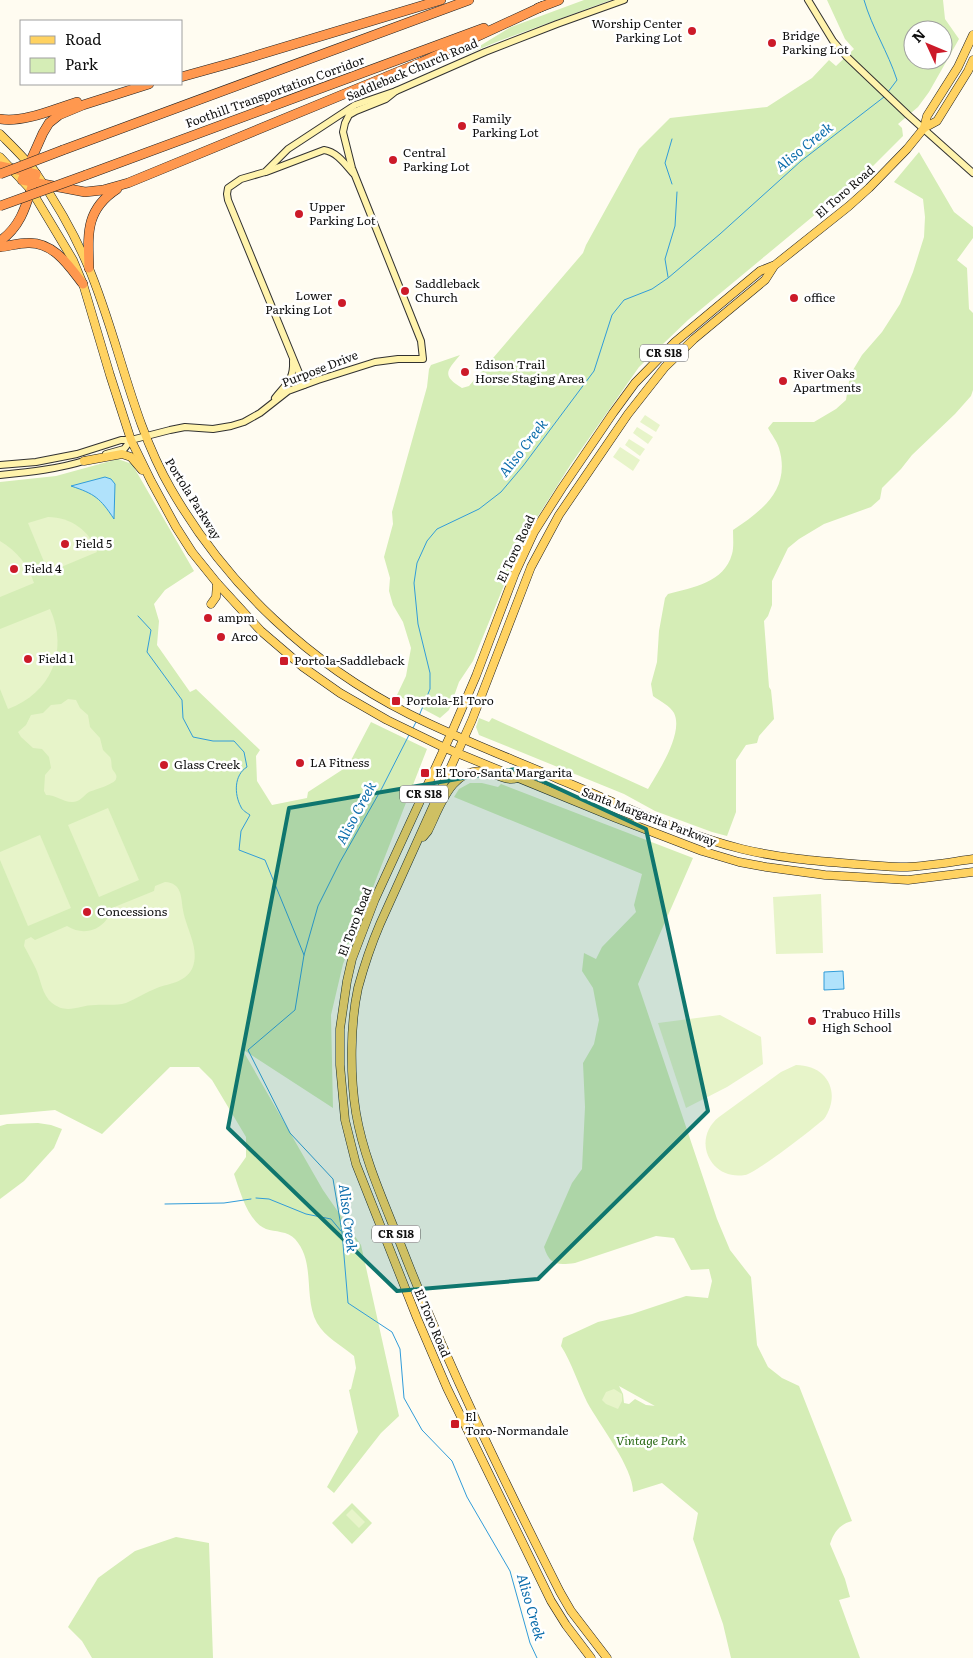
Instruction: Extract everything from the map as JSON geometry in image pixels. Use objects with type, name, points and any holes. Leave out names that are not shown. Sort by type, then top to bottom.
[{"type":"highway","points":[[182,77],[441,0]]},
{"type":"highway","name":"Foothill Transportation Corridor","points":[[0,174],[469,0]]},
{"type":"highway","name":"Foothill Transportation Corridor","points":[[0,206],[559,0]]},
{"type":"highway","points":[[146,85],[59,115],[49,123],[43,132],[22,180],[85,192],[103,190],[128,182],[422,62],[542,6]]},
{"type":"highway","points":[[0,119],[23,119],[95,96],[144,85]]},
{"type":"highway","points":[[0,166],[12,168],[27,167]]},
{"type":"highway","points":[[27,167],[36,182]]},
{"type":"highway","points":[[0,241],[17,226],[36,182]]},
{"type":"highway","points":[[89,268],[88,229],[94,212],[105,197],[128,182]]},
{"type":"highway","points":[[0,247],[28,243],[49,249],[65,260],[84,284]]},
{"type":"main road","name":"Saddleback Church Road","points":[[304,385],[226,194],[228,188],[241,179],[265,172],[288,149],[355,106],[396,91],[485,52],[556,24],[624,0]]},
{"type":"main road","points":[[808,0],[833,41],[846,56],[973,173]]},
{"type":"main road","name":"El Toro Road","points":[[924,128],[927,116],[958,67],[973,35]]},
{"type":"main road","name":"El Toro Road","points":[[607,1658],[585,1630],[560,1592],[477,1424],[430,1319],[376,1185],[360,1134],[353,1083],[353,1026],[358,990],[367,957],[380,924],[464,739],[531,567],[559,515],[623,420],[665,367],[694,339],[764,280],[775,265],[869,188],[907,149],[924,128],[937,120],[973,60]]},
{"type":"main road","points":[[354,174],[343,132],[349,115],[386,99],[396,91]]},
{"type":"main road","points":[[0,134],[27,167]]},
{"type":"main road","points":[[265,172],[324,150],[338,156],[354,174]]},
{"type":"main road","points":[[0,157],[22,180]]},
{"type":"main road","name":"Purpose Drive","points":[[131,440],[144,435],[185,427],[213,429],[231,426],[244,422],[288,392],[304,385],[375,362],[423,360],[421,341],[354,174]]},
{"type":"main road","name":"Portola Parkway","points":[[36,182],[63,214],[89,268],[144,435],[170,488],[213,551],[242,587],[273,619],[326,664],[364,689],[409,714],[452,734]]},
{"type":"main road","name":"Portola Parkway","points":[[36,182],[84,284],[131,440],[148,476],[192,552],[217,583],[261,631],[303,667],[340,693],[402,728],[445,748]]},
{"type":"main road","name":"El Toro Road","points":[[591,1658],[566,1626],[551,1600],[447,1388],[417,1318],[356,1164],[345,1120],[340,1065],[340,1029],[352,959],[375,899],[452,734],[521,559],[534,532],[612,413],[647,369],[675,342],[760,271],[775,265]]},
{"type":"main road","points":[[268,406],[292,376],[293,358]]},
{"type":"main road","points":[[0,465],[36,462],[77,454],[121,440],[131,440]]},
{"type":"main road","points":[[84,461],[124,448],[131,440]]},
{"type":"main road","points":[[0,475],[38,471],[122,454],[130,457],[148,476]]},
{"type":"main road","points":[[211,604],[216,596],[217,583]]},
{"type":"main road","name":"Santa Margarita Parkway","points":[[452,734],[676,827],[743,849],[806,860],[908,867],[973,860]]},
{"type":"main road","name":"Santa Margarita Parkway","points":[[445,748],[671,840],[739,862],[804,873],[908,880],[973,872]]},
{"type":"main road","points":[[417,842],[428,831],[448,790],[453,782],[460,777],[477,771],[512,780],[519,778]]},
{"type":"highlighted area","points":[[516,769],[646,829],[708,1111],[538,1279],[397,1291],[228,1128],[289,808]]},
{"type":"green space","points":[[584,0],[611,0],[465,55],[511,27]]},
{"type":"green space","points":[[827,0],[943,0],[946,20],[903,20],[903,70],[941,70],[918,107],[898,124],[902,128],[903,136],[856,183],[688,320],[639,367],[571,464],[528,532],[514,561],[473,661],[459,682],[449,710],[440,718],[397,695],[406,676],[411,648],[403,622],[393,605],[389,591],[390,578],[384,557],[393,524],[392,512],[427,387],[431,365],[460,355],[448,373],[455,384],[462,388],[469,386],[583,253],[639,149],[670,118],[767,107],[812,78],[829,60],[836,66],[854,49],[845,39]]},
{"type":"green space","points":[[953,30],[959,39],[953,50]]},
{"type":"green space","points":[[919,152],[954,212],[973,227],[973,238],[957,260],[967,268],[969,309],[973,313],[973,390],[971,396],[955,414],[912,455],[882,488],[880,499],[871,507],[824,524],[788,548],[772,581],[772,605],[764,621],[769,687],[771,690],[774,719],[759,736],[757,743],[746,745],[736,760],[736,812],[727,836],[655,811],[624,794],[479,735],[476,727],[479,718],[489,722],[492,718],[648,789],[663,763],[676,731],[674,713],[653,696],[651,684],[657,662],[659,631],[665,598],[668,594],[697,586],[715,578],[722,572],[732,554],[733,530],[755,515],[772,497],[778,487],[782,462],[778,445],[768,428],[773,422],[814,422],[836,409],[846,400],[850,375],[862,355],[882,332],[900,304],[924,237],[925,217],[923,199],[894,182]]},
{"type":"green space","points":[[645,415],[660,425],[656,432],[640,422]]},
{"type":"green space","points":[[637,427],[653,437],[648,444],[633,433]]},
{"type":"green space","points":[[629,439],[645,449],[640,456],[625,445]]},
{"type":"green space","points":[[620,447],[640,460],[633,471],[613,457]]},
{"type":"green space","points":[[118,459],[132,464],[194,571],[165,590],[154,604],[159,621],[157,645],[190,692],[196,689],[260,750],[256,756],[257,781],[272,805],[307,798],[308,792],[348,766],[371,722],[427,749],[343,964],[331,1015],[333,1108],[242,1049],[323,1190],[361,1245],[399,1416],[381,1433],[334,1493],[327,1487],[358,1432],[349,1390],[351,1389],[356,1368],[354,1356],[329,1337],[317,1323],[313,1313],[305,1258],[295,1239],[289,1234],[266,1229],[254,1220],[250,1213],[234,1174],[246,1157],[246,1137],[212,1080],[199,1067],[170,1067],[102,1134],[55,1110],[0,1115],[0,482],[56,476]]},
{"type":"green space","name":"Field 5","points":[[48,517],[64,520],[78,527],[90,538],[97,552],[54,570],[47,569],[28,523]]},
{"type":"green space","name":"Field 4","points":[[0,541],[12,549],[21,559],[29,570],[34,583],[0,597]]},
{"type":"green space","name":"Field 1","points":[[50,609],[58,640],[52,669],[35,693],[23,702],[8,709],[0,689],[0,629]]},
{"type":"green space","points":[[68,699],[76,700],[80,708],[88,715],[90,727],[100,738],[103,750],[110,757],[112,768],[116,774],[115,781],[89,792],[75,802],[46,795],[44,791],[45,775],[51,768],[49,757],[42,749],[33,748],[18,732],[26,725],[31,715],[43,713],[51,705],[61,704]]},
{"type":"green space","name":"Vintage Park","points":[[470,783],[482,783],[498,787],[501,784],[693,858],[638,984],[717,1219],[730,1250],[751,1277],[757,1345],[768,1367],[782,1378],[799,1386],[852,1521],[838,1529],[830,1544],[845,1579],[850,1597],[839,1600],[860,1658],[731,1658],[723,1624],[693,1539],[698,1513],[662,1483],[633,1492],[628,1471],[587,1402],[561,1346],[563,1338],[598,1322],[632,1314],[686,1296],[708,1298],[712,1281],[709,1269],[691,1270],[674,1238],[656,1236],[569,1264],[559,1264],[552,1261],[544,1247],[572,1183],[582,1169],[585,1107],[583,1063],[594,1044],[599,1020],[593,988],[582,971],[584,953],[596,959],[602,947],[636,912],[634,905],[642,874],[454,797],[459,789]],"holes":[[[619,1386],[655,1406],[646,1405],[635,1399],[629,1404],[624,1403],[623,1394]]]},
{"type":"green space","points":[[108,808],[139,880],[99,897],[68,825]]},
{"type":"green space","points":[[40,835],[71,908],[28,926],[0,860],[0,852]]},
{"type":"green space","points":[[165,882],[175,885],[180,892],[195,954],[189,974],[176,982],[122,1004],[89,1005],[68,1009],[57,1007],[52,1003],[44,992],[36,969],[24,946],[25,940],[31,937],[35,940],[67,926],[81,931],[95,929],[106,921],[112,908],[154,891],[155,886]]},
{"type":"green space","points":[[821,894],[823,953],[776,954],[773,897]]},
{"type":"green space","points":[[720,1015],[761,1037],[763,1064],[727,1087],[686,1108],[658,1023]]},
{"type":"green space","points":[[796,1065],[807,1066],[816,1070],[828,1082],[832,1100],[824,1119],[761,1167],[745,1175],[733,1175],[722,1172],[708,1156],[706,1136],[711,1126],[719,1117],[781,1072]]},
{"type":"green space","points":[[38,1123],[62,1129],[54,1148],[24,1181],[0,1199],[0,1126]]},
{"type":"green space","points":[[614,1389],[622,1394],[622,1401],[618,1409],[606,1404],[602,1400],[606,1392]]},
{"type":"green space","points":[[352,1503],[372,1523],[352,1544],[332,1523]]},
{"type":"green space","points":[[352,1509],[365,1522],[359,1528],[346,1515]]},
{"type":"green space","points":[[176,1537],[209,1543],[213,1658],[92,1658],[82,1641],[68,1627],[98,1578],[135,1551]]},
{"type":"water","points":[[105,477],[111,479],[115,484],[114,519],[105,506],[96,498],[71,486]]},
{"type":"water","points":[[843,971],[844,989],[824,990],[824,972]]},
{"type":"waterway","name":"Aliso Creek","points":[[864,0],[897,80],[888,92]]},
{"type":"waterway","name":"Aliso Creek","points":[[419,716],[430,689],[430,673],[418,624],[414,583],[417,563],[427,541],[437,529],[479,509],[501,492],[523,466],[594,371],[612,315],[624,300],[652,289],[668,278],[801,161],[884,97]]},
{"type":"waterway","points":[[672,139],[665,163],[672,184]]},
{"type":"waterway","points":[[668,277],[665,259],[675,226],[677,192]]},
{"type":"waterway","name":"Glass Creek","points":[[138,616],[151,630],[147,652],[182,700],[183,718],[193,737],[213,741],[234,741],[244,752],[247,767],[240,775],[236,791],[242,808],[250,815],[241,831],[239,850],[265,860],[304,955]]},
{"type":"waterway","name":"Aliso Creek","points":[[412,730],[416,722]]},
{"type":"waterway","name":"Aliso Creek","points":[[409,735],[318,906],[304,955],[295,1010],[248,1050],[290,1133],[333,1179],[342,1232],[348,1303],[392,1332],[400,1349],[404,1398],[422,1430],[452,1461],[467,1497],[510,1571],[530,1643],[537,1658]]},
{"type":"waterway","points":[[256,1198],[269,1199],[306,1214],[331,1219],[341,1231]]},
{"type":"waterway","points":[[165,1204],[224,1203],[251,1199]]},
{"type":"place","name":"Worship Center Parking Lot","points":[[692,31]]},
{"type":"place","name":"Bridge Parking Lot","points":[[772,43]]},
{"type":"place","name":"Family Parking Lot","points":[[462,126]]},
{"type":"place","name":"Central Parking Lot","points":[[393,160]]},
{"type":"place","name":"Upper Parking Lot","points":[[299,214]]},
{"type":"place","name":"Saddleback Church","points":[[405,291]]},
{"type":"place","name":"office","points":[[794,298]]},
{"type":"place","name":"Lower Parking Lot","points":[[342,303]]},
{"type":"place","name":"Edison Trail Horse Staging Area","points":[[465,372]]},
{"type":"place","name":"River Oaks Apartments","points":[[783,381]]},
{"type":"place","name":"Field 5","points":[[65,544]]},
{"type":"place","name":"Field 4","points":[[14,569]]},
{"type":"place","name":"ampm","points":[[208,618]]},
{"type":"place","name":"Arco","points":[[221,637]]},
{"type":"place","name":"Field 1","points":[[28,659]]},
{"type":"place","name":"Portola-Saddleback","points":[[284,661]]},
{"type":"place","name":"Portola-El Toro","points":[[396,701]]},
{"type":"place","name":"LA Fitness","points":[[300,763]]},
{"type":"place","name":"Glass Creek","points":[[164,765]]},
{"type":"place","name":"El Toro-Santa Margarita","points":[[425,773]]},
{"type":"place","name":"Concessions","points":[[87,912]]},
{"type":"place","name":"Trabuco Hills High School","points":[[812,1021]]},
{"type":"place","name":"El Toro-Normandale","points":[[455,1424]]}]
